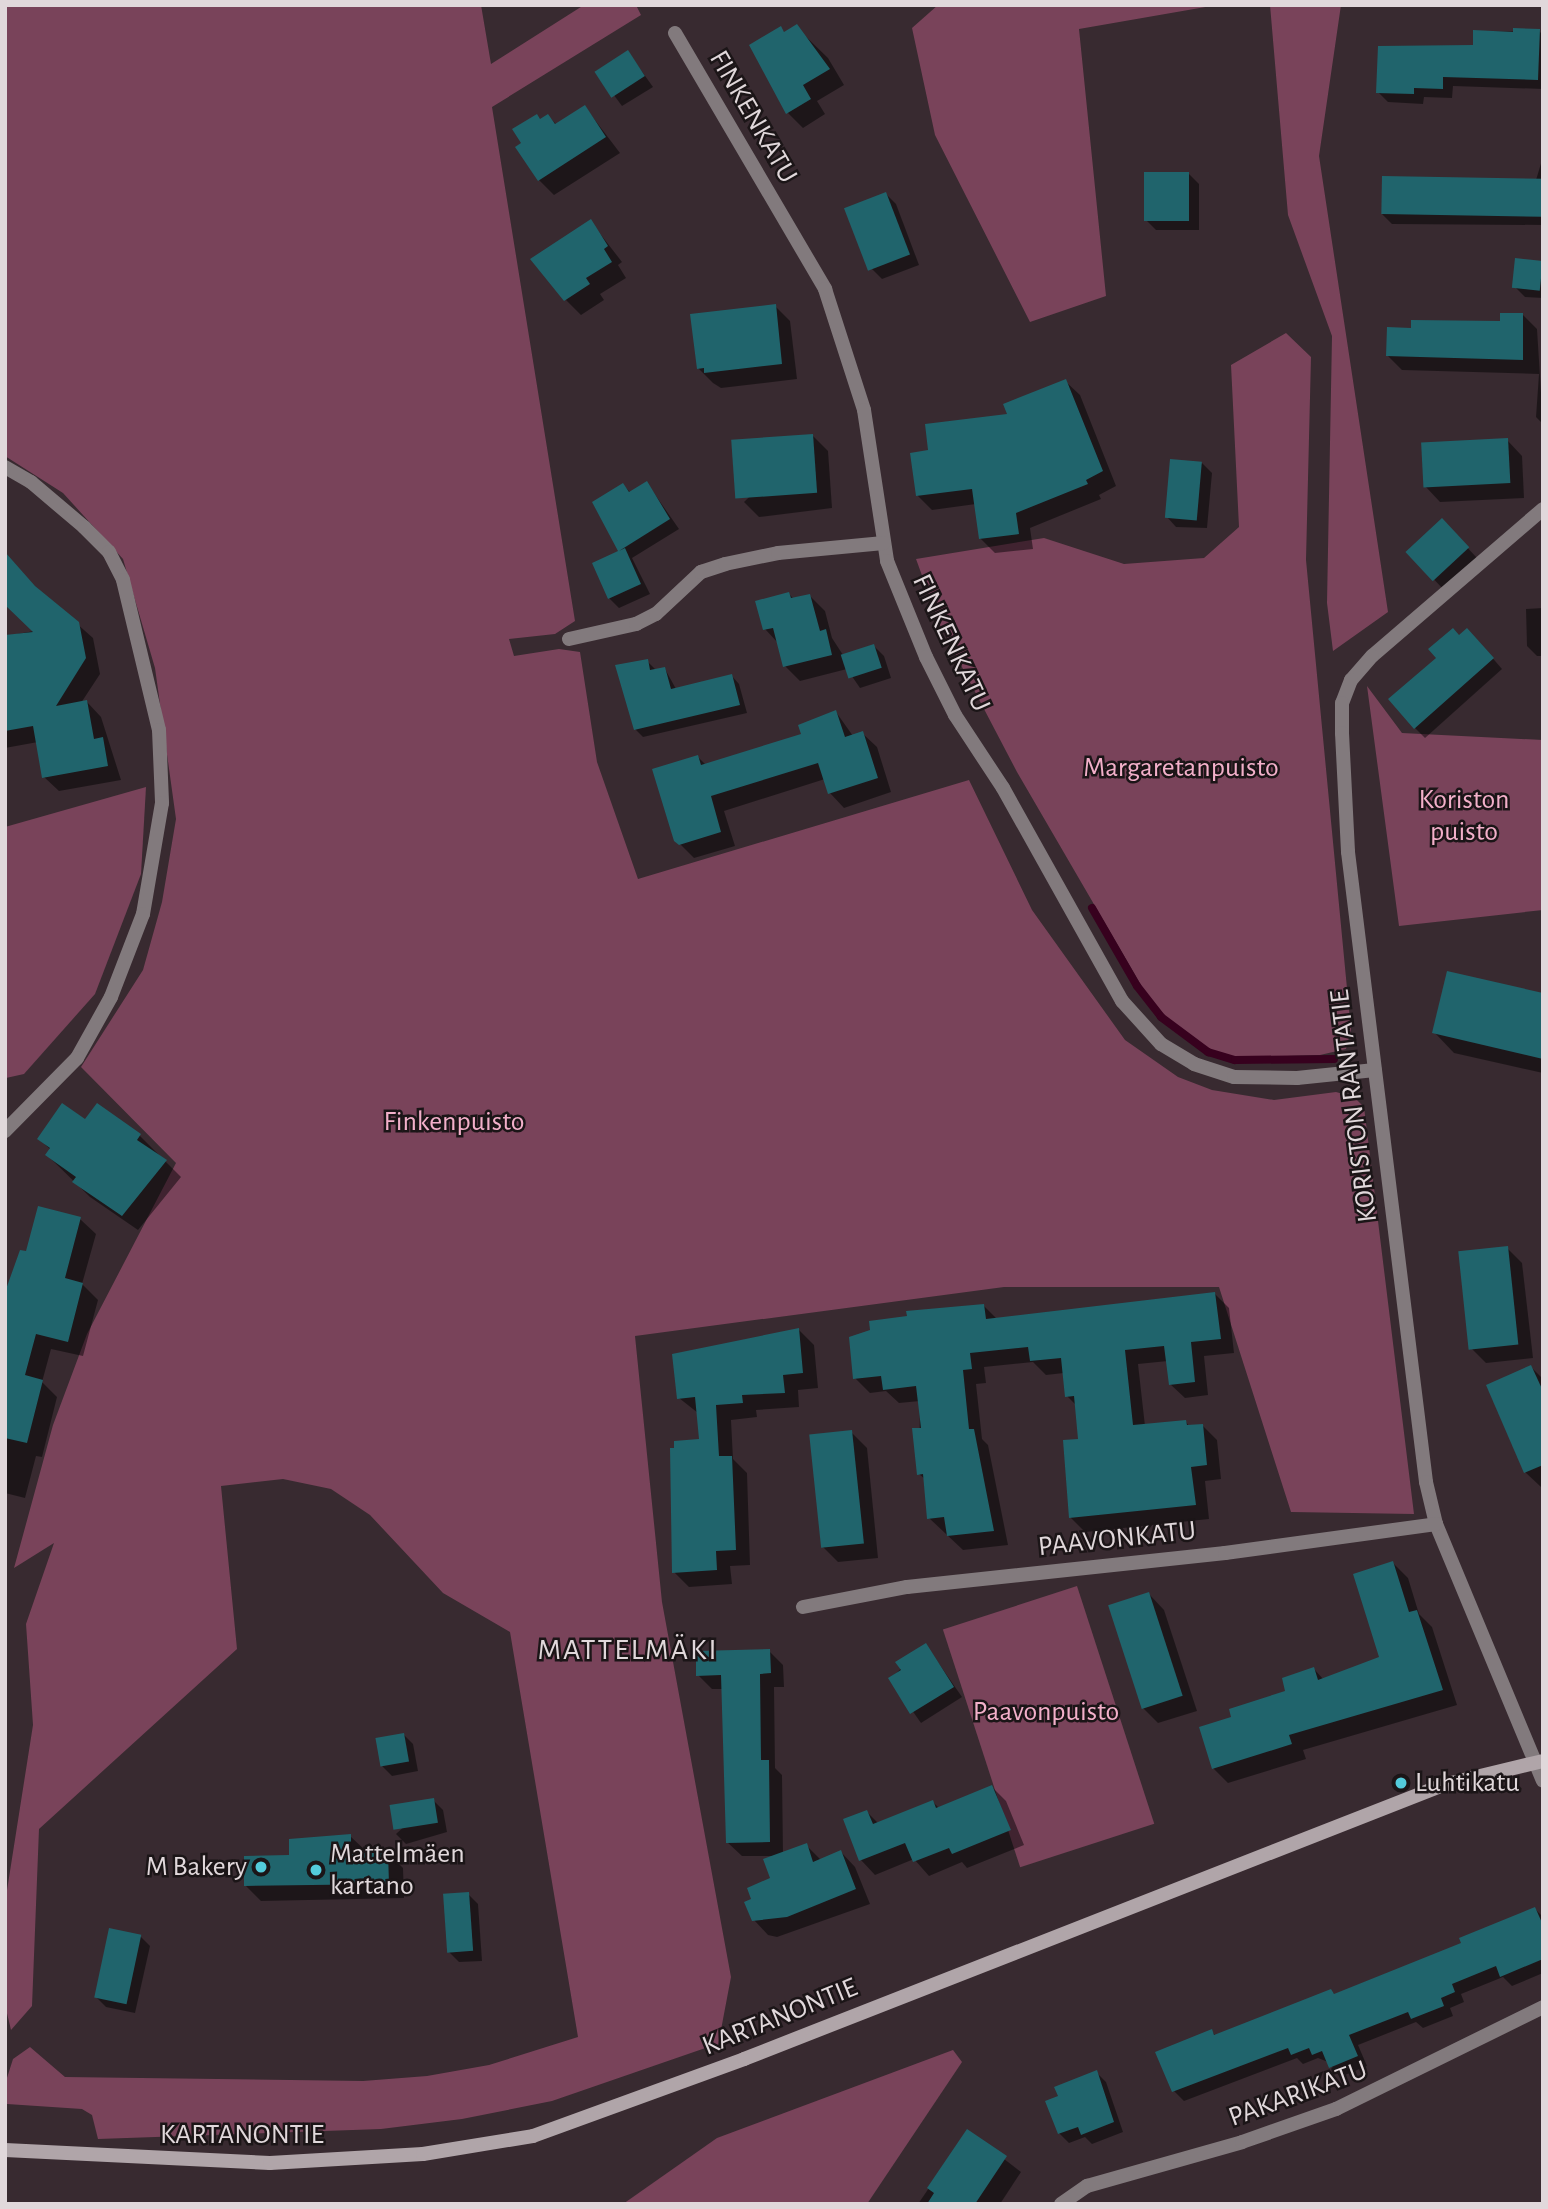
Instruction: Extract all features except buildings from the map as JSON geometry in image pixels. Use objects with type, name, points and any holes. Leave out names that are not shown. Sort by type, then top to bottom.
[{"type":"street","name":"FINKENKATU","points":[[675,33],[825,289],[864,410],[884,543],[897,588],[955,715],[1003,788],[1103,971],[1142,1027],[1194,1064],[1234,1077],[1297,1078],[1375,1070]]},
{"type":"street","points":[[5,467],[31,482],[109,552],[123,580],[159,730],[162,803],[143,914],[111,997],[77,1058],[5,1131]]},
{"type":"street","name":"KORISTON RANTATIE","points":[[1540,1762],[1436,1524],[1418,1440],[1348,852],[1342,703],[1351,680],[1372,656],[1543,509]]},
{"type":"street","points":[[569,639],[636,624],[656,614],[701,572],[725,564],[778,552],[884,543]]},
{"type":"street","name":"PAAVONKATU","points":[[803,1607],[907,1587],[1225,1553],[1436,1524]]},
{"type":"street","points":[[1540,1762],[1543,1781]]},
{"type":"street","name":"KARTANONTIE","points":[[5,2150],[270,2163],[423,2154],[533,2136],[744,2059],[1443,1785],[1540,1762]]},
{"type":"street","name":"PAKARIKATU","points":[[1061,2204],[1087,2186],[1242,2142],[1336,2109],[1543,2007]]},
{"type":"green space","name":"Finkenpuisto","points":[[5,5],[481,5],[491,64],[584,5],[636,5],[641,15],[492,107],[575,621],[555,634],[509,639],[514,656],[559,649],[580,652],[597,762],[638,879],[969,780],[1032,910],[1125,1040],[1178,1077],[1212,1090],[1274,1100],[1336,1092],[1354,1097],[1364,1107],[1414,1514],[1291,1512],[1219,1287],[1004,1287],[635,1336],[662,1602],[731,1977],[717,2051],[717,2044],[552,2101],[462,2119],[381,2129],[98,2139],[92,2115],[82,2109],[7,2104],[6,2081],[13,2059],[30,2047],[65,2077],[363,2081],[427,2076],[489,2065],[578,2037],[510,1632],[443,1593],[370,1515],[331,1489],[283,1479],[221,1486],[237,1649],[39,1829],[32,2006],[11,2030],[5,2005],[5,1903],[33,1725],[26,1624],[54,1543],[14,1568],[53,1425],[87,1334],[176,1163],[81,1067],[143,970],[162,902],[176,819],[155,668],[123,559],[63,493],[5,456]]},
{"type":"green space","points":[[938,5],[1217,5],[1079,29],[1106,296],[1030,322],[935,135],[912,28]]},
{"type":"green space","points":[[1270,5],[1341,5],[1319,156],[1388,612],[1333,651],[1327,603],[1332,336],[1288,215]]},
{"type":"green space","name":"Margaretanpuisto","points":[[1286,333],[1311,357],[1306,560],[1351,1030],[1346,1049],[1320,1055],[1220,1058],[1177,1030],[1145,992],[1017,772],[940,625],[916,559],[1044,538],[1124,564],[1204,558],[1239,527],[1231,365]]},
{"type":"green space","name":"Koriston puisto","points":[[1367,686],[1402,733],[1543,740],[1543,910],[1399,926]]},
{"type":"green space","points":[[146,787],[141,874],[95,994],[24,1074],[6,1078],[5,827]]},
{"type":"green space","name":"Paavonpuisto","points":[[1077,1586],[1154,1824],[1020,1867],[943,1630]]},
{"type":"green space","points":[[953,2050],[962,2062],[867,2204],[623,2204],[717,2138]]},
{"type":"waterway","points":[[1092,908],[1137,986],[1161,1017],[1208,1052],[1235,1060],[1334,1059]]},
{"type":"place","name":"Luhtikatu","points":[[1401,1783]]},
{"type":"place","name":"M Bakery","points":[[261,1867]]},
{"type":"place","name":"Mattelmäen kartano","points":[[316,1870]]},
{"type":"district","name":"MATTELMÄKI","points":[[628,1650]]}]
